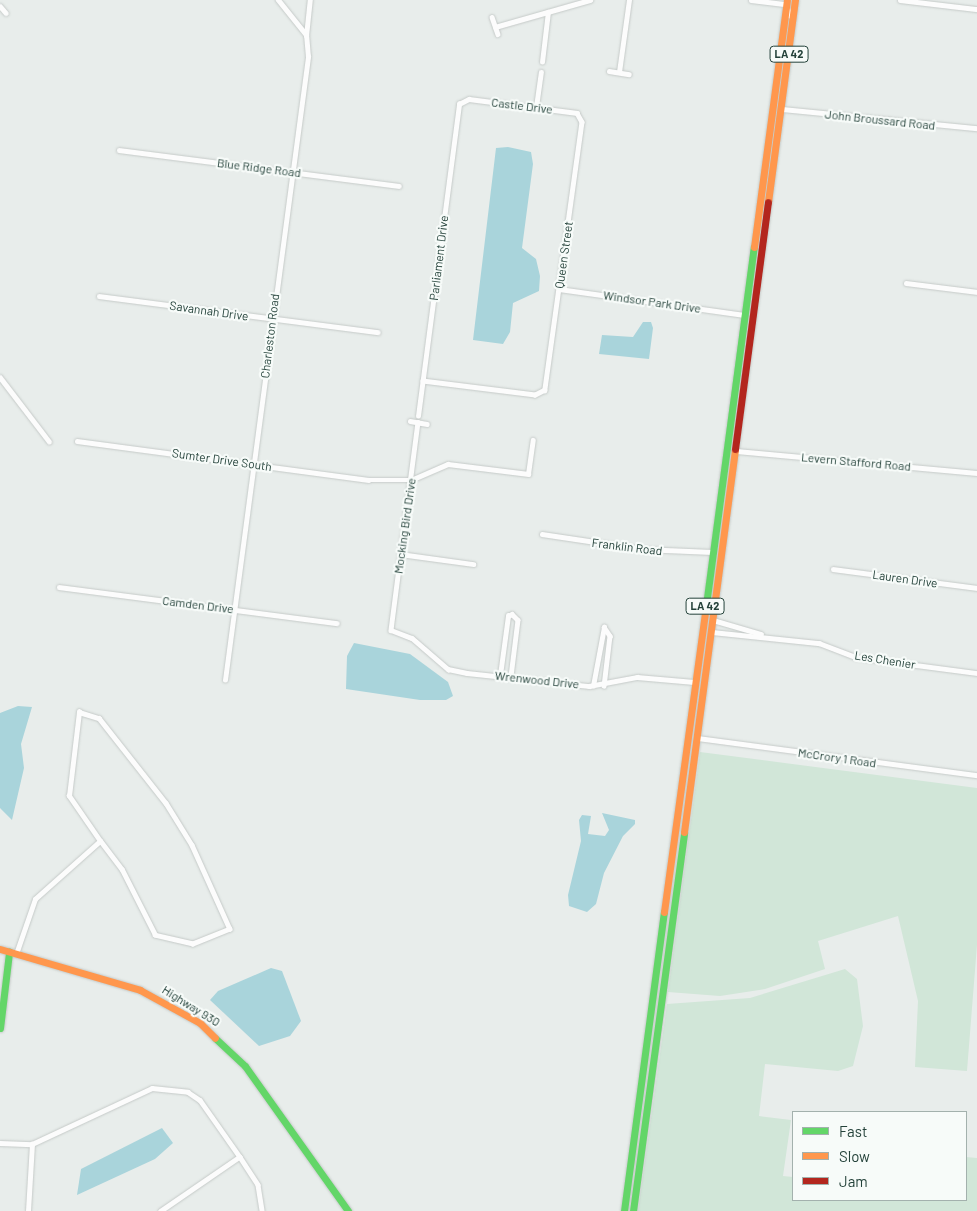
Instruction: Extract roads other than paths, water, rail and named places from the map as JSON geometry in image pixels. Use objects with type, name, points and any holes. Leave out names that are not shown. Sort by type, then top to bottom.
[{"type":"main road","name":"LA 42","points":[[633,1211],[712,632],[714,592],[736,451],[796,0]]},
{"type":"main road","name":"LA 42","points":[[624,1211],[786,2]]},
{"type":"main road","points":[[778,69],[778,106],[782,109]]},
{"type":"main road","points":[[742,334],[746,371]]},
{"type":"main road","points":[[731,416],[736,451]]},
{"type":"main road","points":[[712,632],[708,622],[714,592],[715,532]]},
{"type":"main road","points":[[694,682],[692,732],[698,738]]},
{"type":"main road","points":[[683,771],[688,780],[687,820]]},
{"type":"main road","name":"Highway 930","points":[[0,949],[140,990],[200,1022],[245,1066],[348,1211]]},
{"type":"main road","points":[[0,1028],[3,986],[13,953]]},
{"type":"street","points":[[278,0],[306,36]]},
{"type":"street","name":"Charleston Road","points":[[225,680],[308,57],[306,36],[310,0]]},
{"type":"street","points":[[496,27],[590,0]]},
{"type":"street","points":[[619,72],[629,0]]},
{"type":"street","points":[[751,0],[786,2],[790,10],[790,52]]},
{"type":"street","points":[[900,0],[977,9]]},
{"type":"street","points":[[0,6],[6,13]]},
{"type":"street","points":[[542,62],[548,12]]},
{"type":"street","points":[[492,17],[498,34]]},
{"type":"street","points":[[609,71],[629,74]]},
{"type":"street","points":[[536,108],[540,72]]},
{"type":"street","name":"Castle Drive","points":[[461,102],[536,108],[581,116]]},
{"type":"street","name":"Parliament Drive","points":[[418,416],[461,102]]},
{"type":"street","name":"John Broussard Road","points":[[782,109],[977,128]]},
{"type":"street","name":"Queen Street","points":[[423,381],[543,392],[559,289],[581,116]]},
{"type":"street","name":"Blue Ridge Road","points":[[119,150],[399,186]]},
{"type":"street","points":[[906,283],[977,292]]},
{"type":"street","name":"Windsor Park Drive","points":[[559,289],[744,315]]},
{"type":"street","name":"Savannah Drive","points":[[99,296],[378,332]]},
{"type":"street","points":[[0,377],[50,441]]},
{"type":"street","points":[[410,421],[427,424]]},
{"type":"street","name":"Mocking Bird Drive","points":[[391,630],[418,422]]},
{"type":"street","points":[[411,480],[448,464],[528,474],[533,440]]},
{"type":"street","name":"Sumter Drive South","points":[[77,441],[368,480],[411,480]]},
{"type":"street","name":"Levern Stafford Road","points":[[736,451],[977,473]]},
{"type":"street","name":"Franklin Road","points":[[542,534],[642,549],[712,552]]},
{"type":"street","points":[[400,554],[473,564]]},
{"type":"street","name":"Lauren Drive","points":[[832,569],[977,588]]},
{"type":"street","name":"Camden Drive","points":[[60,587],[337,623]]},
{"type":"street","points":[[500,676],[508,616],[512,614],[518,620],[511,676]]},
{"type":"street","name":"Les Chenier","points":[[713,620],[743,625],[765,636]]},
{"type":"street","points":[[593,686],[604,627],[610,636],[604,686]]},
{"type":"street","name":"Wrenwood Drive","points":[[391,630],[412,638],[448,669],[593,686],[604,686],[637,677],[694,682]]},
{"type":"street","name":"Les Chenier","points":[[712,632],[819,643],[855,656],[977,673]]},
{"type":"street","points":[[79,712],[99,718],[166,803],[192,845],[230,929],[193,944],[155,935],[122,870],[100,841],[69,796],[79,712]]},
{"type":"street","name":"McCrory 1 Road","points":[[698,738],[977,776]]},
{"type":"street","points":[[13,953],[35,899],[100,841]]},
{"type":"street","points":[[0,1143],[32,1144],[137,1093],[176,1088],[200,1100],[240,1157],[258,1186],[262,1211]]},
{"type":"street","points":[[28,1211],[32,1144]]},
{"type":"street","points":[[161,1211],[240,1157]]},
{"type":"water","points":[[508,147],[531,152],[533,164],[522,248],[536,259],[540,276],[539,291],[513,303],[510,332],[503,344],[473,340],[496,148]]},
{"type":"water","points":[[643,322],[651,322],[653,328],[649,359],[599,354],[602,335],[633,337]]},
{"type":"water","points":[[354,643],[410,654],[448,682],[453,696],[446,700],[420,700],[346,689],[347,656]]},
{"type":"water","points":[[18,706],[32,707],[21,744],[24,768],[12,820],[0,808],[0,713]]},
{"type":"water","points":[[602,813],[635,820],[635,824],[623,836],[604,873],[596,904],[587,912],[569,906],[568,895],[581,841],[579,820],[582,815],[591,816],[588,834],[605,836],[609,830]]},
{"type":"water","points":[[271,968],[282,971],[301,1021],[290,1036],[259,1046],[210,1000],[218,991]]},
{"type":"water","points":[[162,1128],[173,1143],[155,1159],[77,1195],[81,1169]]}]
